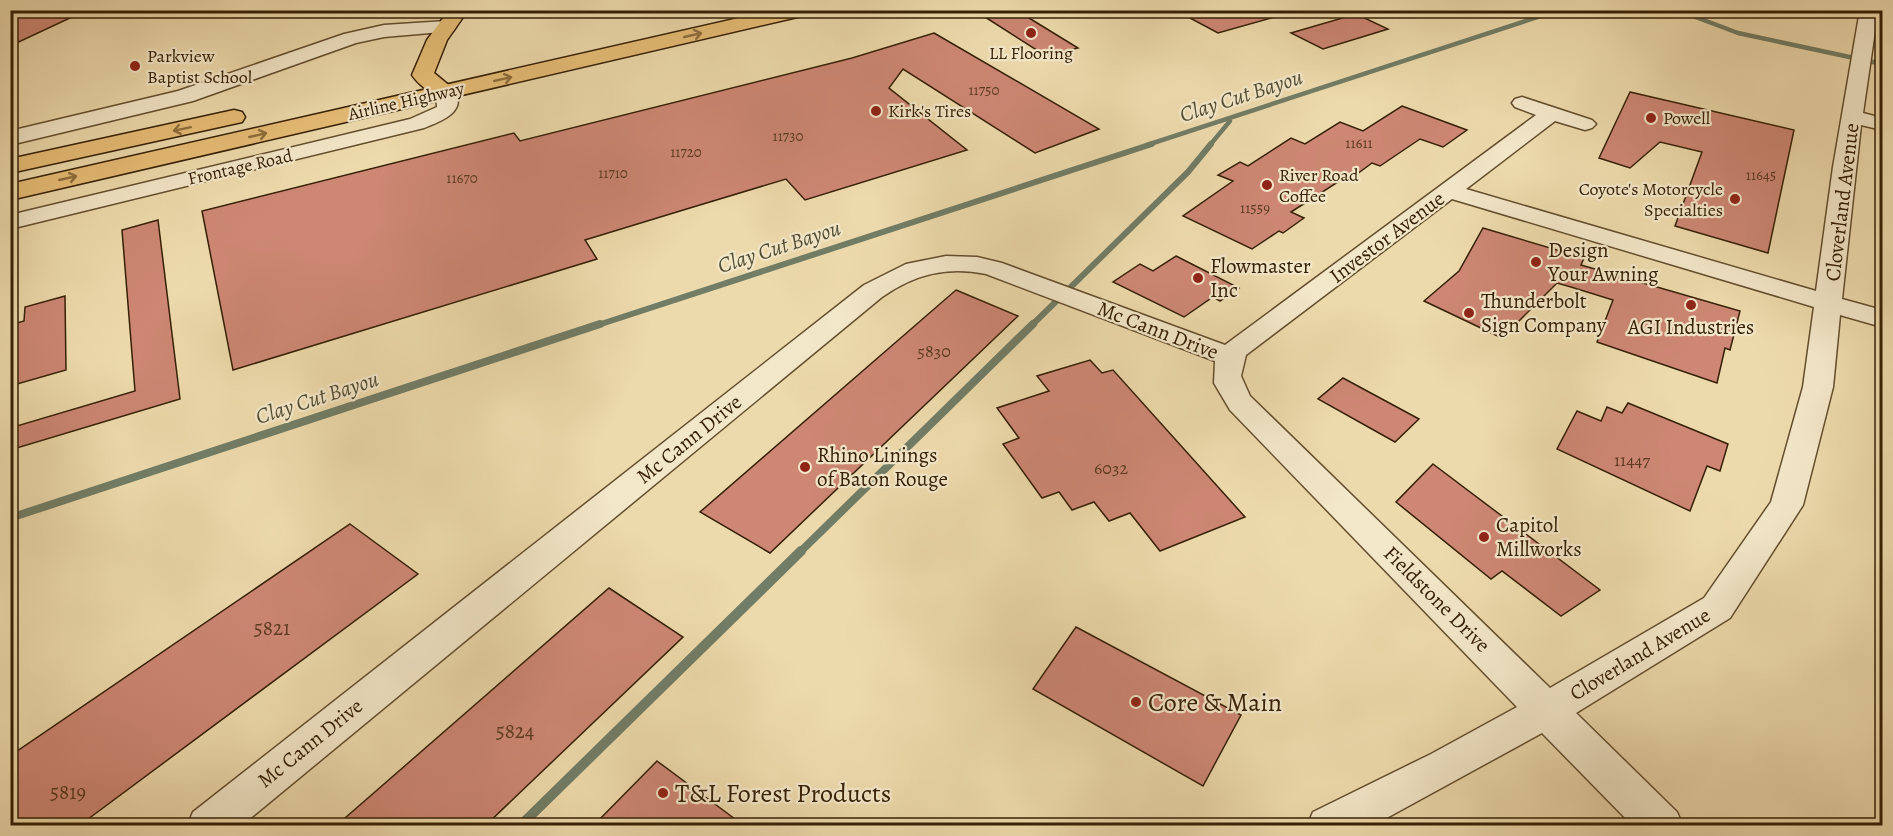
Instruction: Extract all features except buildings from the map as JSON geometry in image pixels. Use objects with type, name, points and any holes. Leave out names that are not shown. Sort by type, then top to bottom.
[{"type":"main road","points":[[610,34],[714,10]]},
{"type":"main road","name":"Airline Highway","points":[[10,192],[446,81],[800,11]]},
{"type":"main road","points":[[446,81],[423,75],[437,40],[452,19]]},
{"type":"main road","name":"Airline Highway","points":[[343,93],[423,75]]},
{"type":"main road","points":[[10,166],[251,113]]},
{"type":"street","name":"Cloverland Avenue","points":[[1328,825],[1445,767],[1547,710],[1717,608],[1787,505],[1818,387],[1829,303],[1867,120],[1862,59],[1869,10]]},
{"type":"street","points":[[10,138],[185,96],[351,38],[452,19]]},
{"type":"street","name":"Frontage Road","points":[[10,222],[417,124],[448,108],[450,102],[446,81]]},
{"type":"street","points":[[1522,102],[1584,124]]},
{"type":"street","name":"Investor Avenue","points":[[1228,361],[1236,349],[1552,113]]},
{"type":"street","points":[[1449,190],[1882,319]]},
{"type":"street","name":"Mc Cann Drive","points":[[208,825],[886,281],[924,265],[961,263],[993,268],[1228,361]]},
{"type":"street","name":"Fieldstone Drive","points":[[1228,361],[1229,385],[1240,403],[1662,825]]},
{"type":"waterway","name":"Clay Cut Bayou","points":[[1147,145],[1559,10]]},
{"type":"waterway","points":[[1677,10],[1738,33],[1882,64]]},
{"type":"waterway","points":[[1210,145],[1230,121]]},
{"type":"waterway","name":"Clay Cut Bayou","points":[[595,326],[1152,144]]},
{"type":"waterway","points":[[1031,326],[1188,172],[1211,144]]},
{"type":"waterway","name":"Clay Cut Bayou","points":[[10,518],[600,324]]},
{"type":"waterway","points":[[799,553],[1033,324]]},
{"type":"waterway","points":[[520,826],[801,551]]},
{"type":"place","name":"LL Flooring","points":[[1031,33]]},
{"type":"place","name":"Parkview Baptist School","points":[[135,66]]},
{"type":"place","name":"Kirk's Tires","points":[[876,111]]},
{"type":"place","name":"Powell","points":[[1651,118]]},
{"type":"place","name":"River Road Coffee","points":[[1267,185]]},
{"type":"place","name":"Coyote's Motorcycle Specialties","points":[[1735,199]]},
{"type":"place","name":"Design Your Awning","points":[[1536,262]]},
{"type":"place","name":"Flowmaster Inc","points":[[1198,278]]},
{"type":"place","name":"AGI Industries","points":[[1691,305]]},
{"type":"place","name":"Thunderbolt Sign Company","points":[[1469,313]]},
{"type":"place","name":"Rhino Linings of Baton Rouge","points":[[805,467]]},
{"type":"place","name":"Capitol Millworks","points":[[1484,537]]},
{"type":"place","name":"Core & Main","points":[[1136,702]]},
{"type":"place","name":"T&L Forest Products","points":[[663,793]]}]
